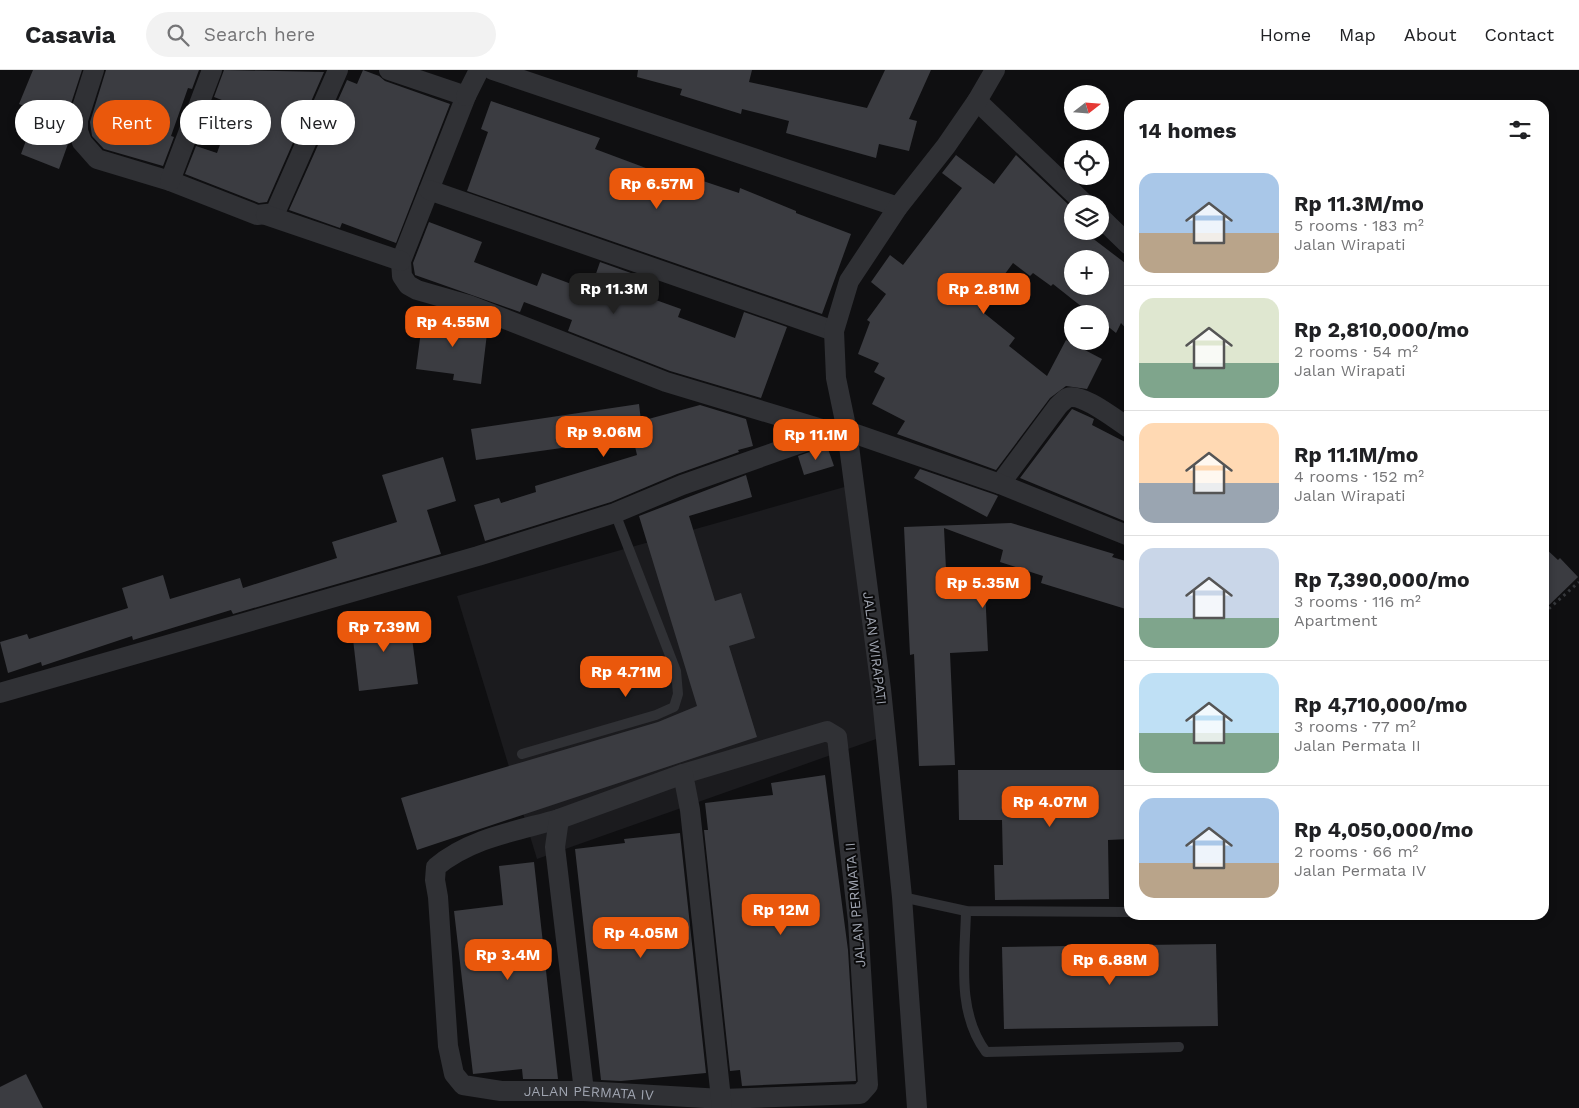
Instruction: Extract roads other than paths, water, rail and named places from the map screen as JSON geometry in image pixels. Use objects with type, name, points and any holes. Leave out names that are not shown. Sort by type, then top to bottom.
[{"type":"street","points":[[94,70],[78,120],[82,142],[97,159],[401,261]]},
{"type":"street","points":[[170,182],[212,70]]},
{"type":"street","points":[[266,215],[275,214],[338,70]]},
{"type":"street","points":[[389,70],[466,96]]},
{"type":"street","points":[[479,70],[466,96],[401,261],[402,276],[408,285],[418,290],[469,305],[666,382],[840,431],[1000,484],[1124,534]]},
{"type":"street","points":[[493,70],[898,207]]},
{"type":"street","name":"JALAN WIRAPATI","points":[[917,1108],[902,897],[881,689],[840,431],[834,331],[849,281],[898,207],[946,146],[977,101],[995,70]]},
{"type":"street","points":[[977,101],[1076,195]]},
{"type":"street","points":[[429,190],[834,331]]},
{"type":"street","points":[[1109,226],[1124,240]]},
{"type":"street","points":[[1000,484],[1066,398],[1077,397],[1087,401],[1124,425]]},
{"type":"street","points":[[0,693],[478,556],[615,513],[682,485],[840,431]]},
{"type":"street","name":"JALAN PERMATA II","points":[[683,774],[827,731],[836,737],[839,743],[858,921],[868,1085],[865,1091],[855,1095],[722,1104]]},
{"type":"street","points":[[584,1091],[555,847],[559,819],[683,774],[690,810],[722,1104]]},
{"type":"street","name":"JALAN PERMATA IV","points":[[559,819],[478,842],[448,857],[436,867],[435,880],[438,897],[448,1046],[458,1081],[463,1085],[501,1091],[584,1091],[722,1104]]},
{"type":"lane","points":[[522,754],[656,715],[674,707],[678,694],[676,671],[615,513]]},
{"type":"lane","points":[[902,897],[966,911],[1124,912]]},
{"type":"lane","points":[[966,911],[964,993],[974,1033],[986,1052],[1178,1047]]}]
